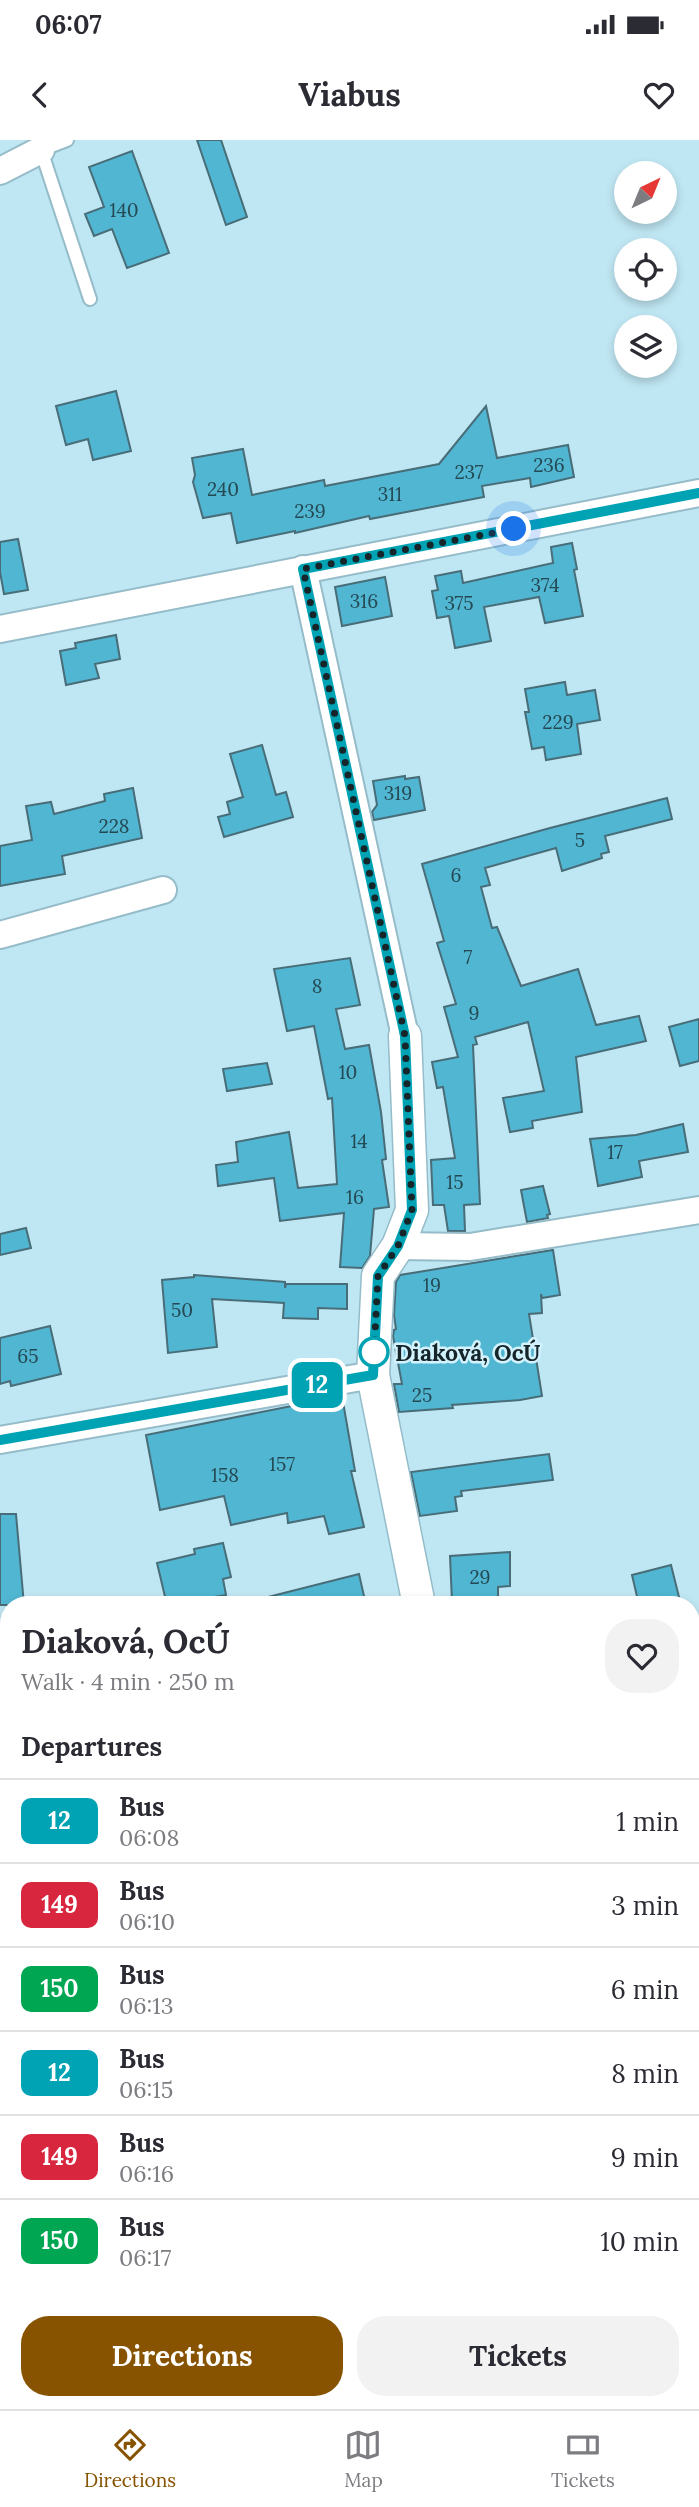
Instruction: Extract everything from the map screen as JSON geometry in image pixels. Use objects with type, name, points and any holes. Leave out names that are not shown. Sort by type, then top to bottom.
[{"type":"street","points":[[0,171],[43,145]]},
{"type":"street","points":[[0,629],[699,493]]},
{"type":"street","points":[[303,569],[405,1036],[412,1210],[398,1246],[378,1276],[373,1375],[417,1596]]},
{"type":"street","points":[[0,935],[163,890]]},
{"type":"street","points":[[398,1246],[470,1247],[699,1210]]},
{"type":"street","points":[[0,1440],[373,1375]]},
{"type":"lane","points":[[67,140],[43,145],[90,299]]},
{"type":"building","points":[[197,140],[221,140],[247,217],[226,225]]},
{"type":"building","points":[[132,151],[169,253],[127,268],[112,229],[94,236],[85,214],[104,207],[89,167]]},
{"type":"building","points":[[116,391],[131,451],[93,460],[88,439],[66,445],[56,406]]},
{"type":"building","points":[[486,406],[497,458],[568,445],[574,477],[531,487],[530,478],[482,486],[484,497],[370,519],[369,516],[237,543],[231,513],[203,518],[193,482],[195,475],[192,458],[243,449],[252,495],[324,480],[325,486],[439,464]]},
{"type":"building","points":[[18,539],[28,590],[4,594],[0,572],[0,542]]},
{"type":"building","points":[[572,543],[583,616],[545,623],[539,597],[484,607],[491,641],[455,648],[449,616],[437,618],[432,591],[438,590],[435,576],[461,571],[463,583],[553,563],[551,547]]},
{"type":"building","points":[[385,577],[392,616],[342,626],[335,587]]},
{"type":"building","points":[[116,635],[120,659],[95,664],[99,678],[66,685],[60,651],[76,648],[75,643]]},
{"type":"building","points":[[565,682],[567,695],[595,690],[600,720],[577,724],[581,754],[546,760],[544,747],[532,749],[525,712],[529,712],[525,689]]},
{"type":"building","points":[[262,745],[276,795],[286,792],[293,817],[224,837],[218,817],[230,814],[227,802],[243,797],[230,754]]},
{"type":"building","points":[[405,776],[405,779],[419,777],[425,810],[374,820],[372,812],[377,805],[373,781]]},
{"type":"building","points":[[133,788],[142,838],[62,856],[65,874],[0,886],[0,846],[32,840],[26,806],[51,802],[54,814],[105,801],[104,794]]},
{"type":"building","points":[[667,798],[672,819],[605,836],[609,852],[601,854],[602,858],[562,871],[556,848],[485,868],[490,885],[481,887],[492,928],[497,927],[521,986],[578,969],[596,1025],[639,1016],[646,1041],[576,1057],[582,1112],[532,1121],[533,1128],[510,1132],[503,1098],[544,1091],[528,1022],[475,1037],[477,1044],[473,1045],[480,1204],[464,1205],[465,1231],[448,1231],[444,1205],[433,1205],[431,1160],[455,1158],[443,1087],[437,1088],[432,1062],[458,1057],[444,1007],[456,1004],[437,943],[444,941],[422,864]]},
{"type":"building","points":[[350,958],[360,1005],[336,1009],[345,1049],[369,1045],[381,1112],[386,1159],[382,1160],[389,1207],[374,1209],[370,1256],[362,1268],[340,1267],[344,1213],[280,1221],[274,1178],[218,1186],[216,1165],[238,1162],[236,1142],[289,1132],[298,1188],[337,1184],[332,1098],[328,1099],[314,1026],[287,1031],[274,969]]},
{"type":"building","points":[[699,1019],[699,1061],[680,1066],[669,1027]]},
{"type":"building","points":[[267,1063],[272,1084],[227,1091],[223,1069]]},
{"type":"building","points":[[683,1124],[688,1152],[639,1161],[642,1177],[598,1186],[590,1139],[636,1135]]},
{"type":"building","points":[[543,1186],[550,1214],[547,1215],[548,1218],[527,1222],[521,1190]]},
{"type":"building","points":[[26,1228],[31,1248],[0,1255],[0,1234]]},
{"type":"building","points":[[553,1250],[560,1295],[542,1298],[541,1294],[542,1313],[529,1314],[542,1396],[399,1412],[394,1384],[402,1384],[393,1336],[396,1329],[396,1282],[400,1275]]},
{"type":"building","points":[[194,1275],[285,1282],[285,1288],[286,1284],[347,1284],[347,1309],[318,1308],[318,1319],[283,1318],[284,1303],[212,1299],[217,1347],[168,1353],[162,1280]]},
{"type":"building","points":[[50,1326],[61,1374],[11,1386],[10,1381],[0,1384],[0,1338]]},
{"type":"building","points":[[342,1396],[355,1471],[351,1471],[364,1527],[329,1534],[324,1516],[288,1523],[287,1513],[231,1525],[224,1496],[160,1510],[146,1435]]},
{"type":"building","points":[[549,1454],[553,1480],[461,1491],[462,1496],[455,1497],[457,1511],[420,1516],[411,1472]]},
{"type":"building","points":[[0,1514],[16,1514],[23,1596],[0,1596]]},
{"type":"building","points":[[223,1543],[231,1577],[223,1579],[226,1595],[165,1596],[157,1563],[195,1554],[194,1549]]},
{"type":"building","points":[[510,1552],[510,1586],[498,1587],[498,1596],[452,1596],[450,1556]]},
{"type":"building","points":[[671,1565],[679,1596],[637,1596],[632,1575]]},
{"type":"building","points":[[359,1574],[364,1596],[272,1596]]},
{"type":"bus line","name":"12","points":[[0,1440],[373,1375],[378,1276],[398,1246],[412,1210],[405,1036],[303,569],[699,493]]},
{"type":"place","name":"Diaková, OcÚ","points":[[374,1352]]},
{"type":"route","points":[[374,1352],[378,1276],[398,1246],[412,1210],[405,1036],[303,569],[514,529]]}]
